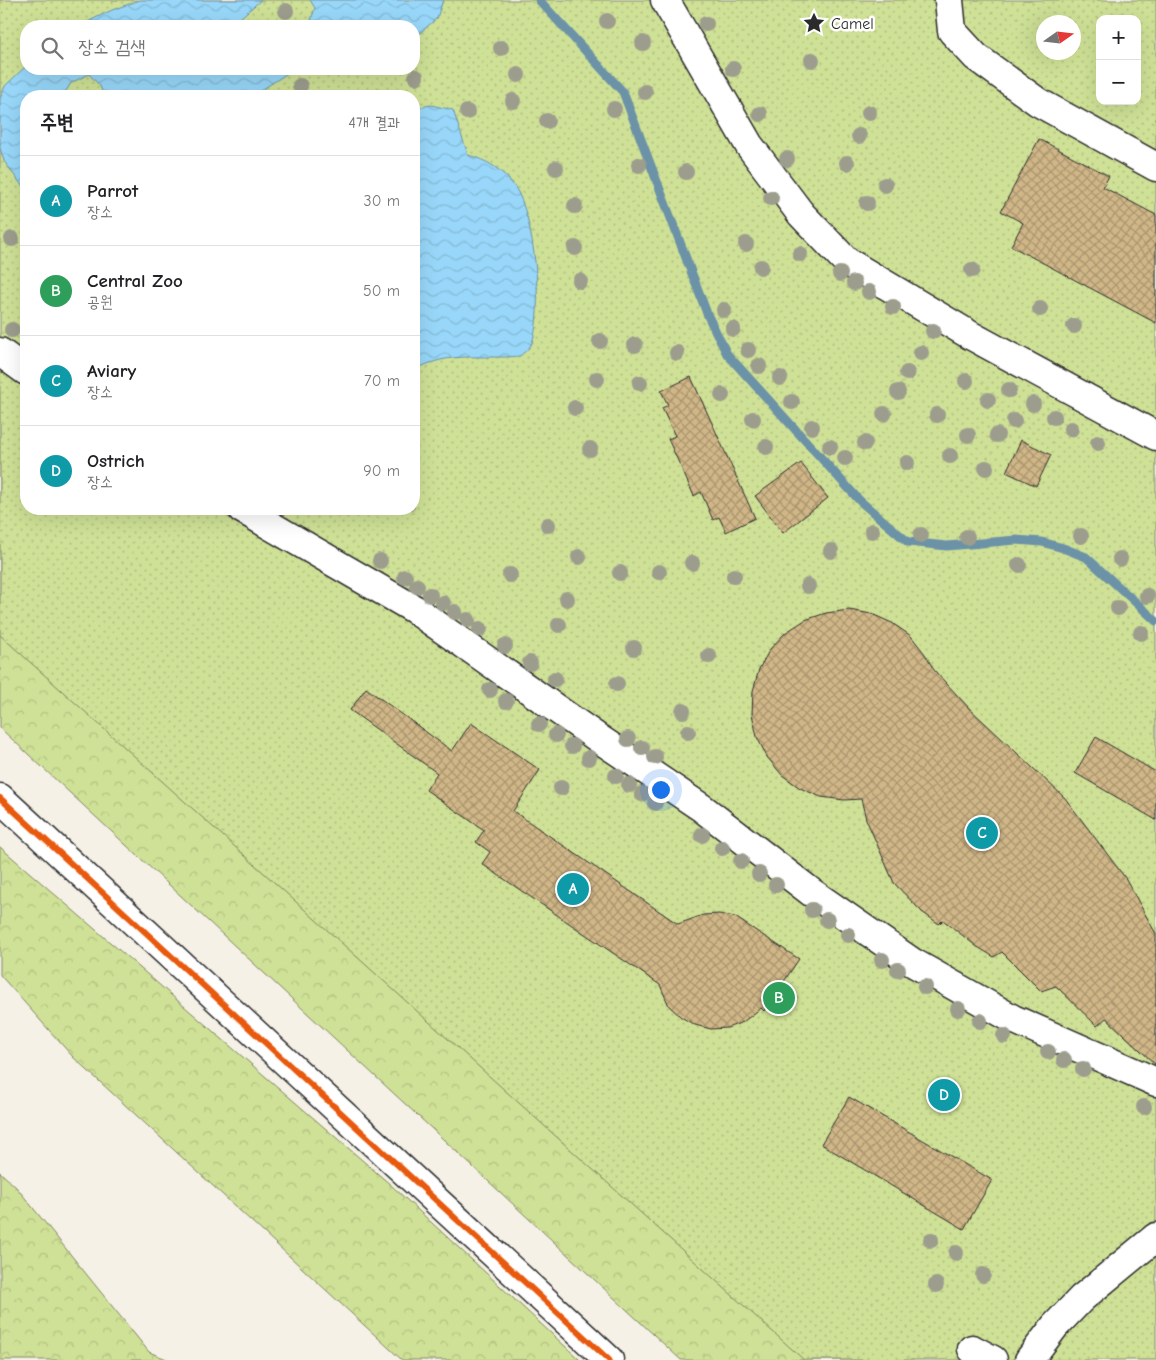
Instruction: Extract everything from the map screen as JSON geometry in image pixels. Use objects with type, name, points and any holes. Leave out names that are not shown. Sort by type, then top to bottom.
[{"type":"street","points":[[665,0],[750,144],[801,214],[846,261],[970,335],[1156,436]]},
{"type":"street","points":[[949,0],[952,31],[976,57],[1038,102],[1156,167]]},
{"type":"street","points":[[0,352],[20,367]]},
{"type":"street","points":[[252,515],[414,609],[595,736],[702,808],[811,892],[912,962],[1013,1019],[1156,1082]]},
{"type":"street","points":[[0,798],[609,1360]]},
{"type":"street","points":[[1029,1360],[1055,1326],[1082,1298],[1156,1237]]},
{"type":"green space","points":[[0,0],[1156,0],[1156,1360],[804,1360],[0,635]]},
{"type":"green space","points":[[0,393],[20,482],[20,515],[32,515],[906,1360],[681,1360],[0,728]]},
{"type":"green space","points":[[0,847],[392,1186],[580,1360],[402,1360],[73,1057],[0,975]]},
{"type":"green space","points":[[0,1172],[17,1188],[149,1352],[169,1360],[0,1360]]},
{"type":"water","points":[[140,0],[261,0],[239,20],[91,20]]},
{"type":"water","points":[[310,0],[443,0],[437,18],[420,33],[420,20],[311,20],[315,8]]},
{"type":"water","points":[[20,72],[20,75],[87,75],[71,83],[67,90],[20,90],[20,183],[4,161],[0,148],[0,99],[5,86]]},
{"type":"water","points":[[90,75],[285,75],[261,90],[102,90]]},
{"type":"water","points":[[431,105],[453,110],[468,155],[488,163],[500,171],[515,187],[522,201],[532,241],[537,289],[537,311],[531,345],[520,356],[454,358],[441,360],[420,367],[420,107]]},
{"type":"building","points":[[1039,139],[1109,176],[1103,187],[1156,215],[1156,323],[1011,246],[1023,223],[1001,211]]},
{"type":"building","points":[[691,377],[755,518],[726,532],[719,517],[713,520],[701,492],[694,496],[668,439],[675,436],[662,408],[668,405],[661,391]]},
{"type":"building","points":[[1021,440],[1051,455],[1036,486],[1006,472]]},
{"type":"building","points":[[801,463],[828,498],[783,533],[755,496]]},
{"type":"building","points":[[849,610],[872,614],[892,623],[911,636],[925,654],[934,670],[969,708],[1065,798],[1126,879],[1156,934],[1156,1065],[1106,1018],[1097,1026],[1056,986],[1041,991],[1002,952],[994,957],[976,946],[943,920],[939,924],[922,912],[894,883],[866,819],[861,799],[844,800],[821,797],[800,788],[782,775],[767,757],[757,737],[752,714],[753,691],[759,669],[770,649],[785,633],[805,620],[826,613]]},
{"type":"building","points":[[366,688],[452,751],[471,723],[540,770],[513,811],[678,924],[703,915],[719,914],[735,917],[799,959],[764,1011],[761,1008],[743,1022],[727,1028],[711,1029],[695,1025],[681,1017],[669,1006],[660,985],[482,864],[490,852],[476,842],[484,830],[426,790],[437,773],[350,710]]},
{"type":"building","points":[[1096,737],[1156,772],[1156,820],[1075,773]]},
{"type":"building","points":[[849,1097],[992,1180],[964,1229],[821,1144]]},
{"type":"waterway","points":[[539,0],[623,92],[708,316],[727,354],[860,501],[908,542],[947,546],[1016,540],[1042,542],[1086,557],[1156,621]]},
{"type":"cycle path","points":[[0,798],[609,1360]]},
{"type":"place","name":"Camel","points":[[814,23]]},
{"type":"place","name":"Aviary","points":[[982,833]]},
{"type":"place","name":"Parrot","points":[[573,889]]},
{"type":"place","name":"Central Zoo","points":[[779,998]]},
{"type":"place","name":"Ostrich","points":[[944,1095]]}]
